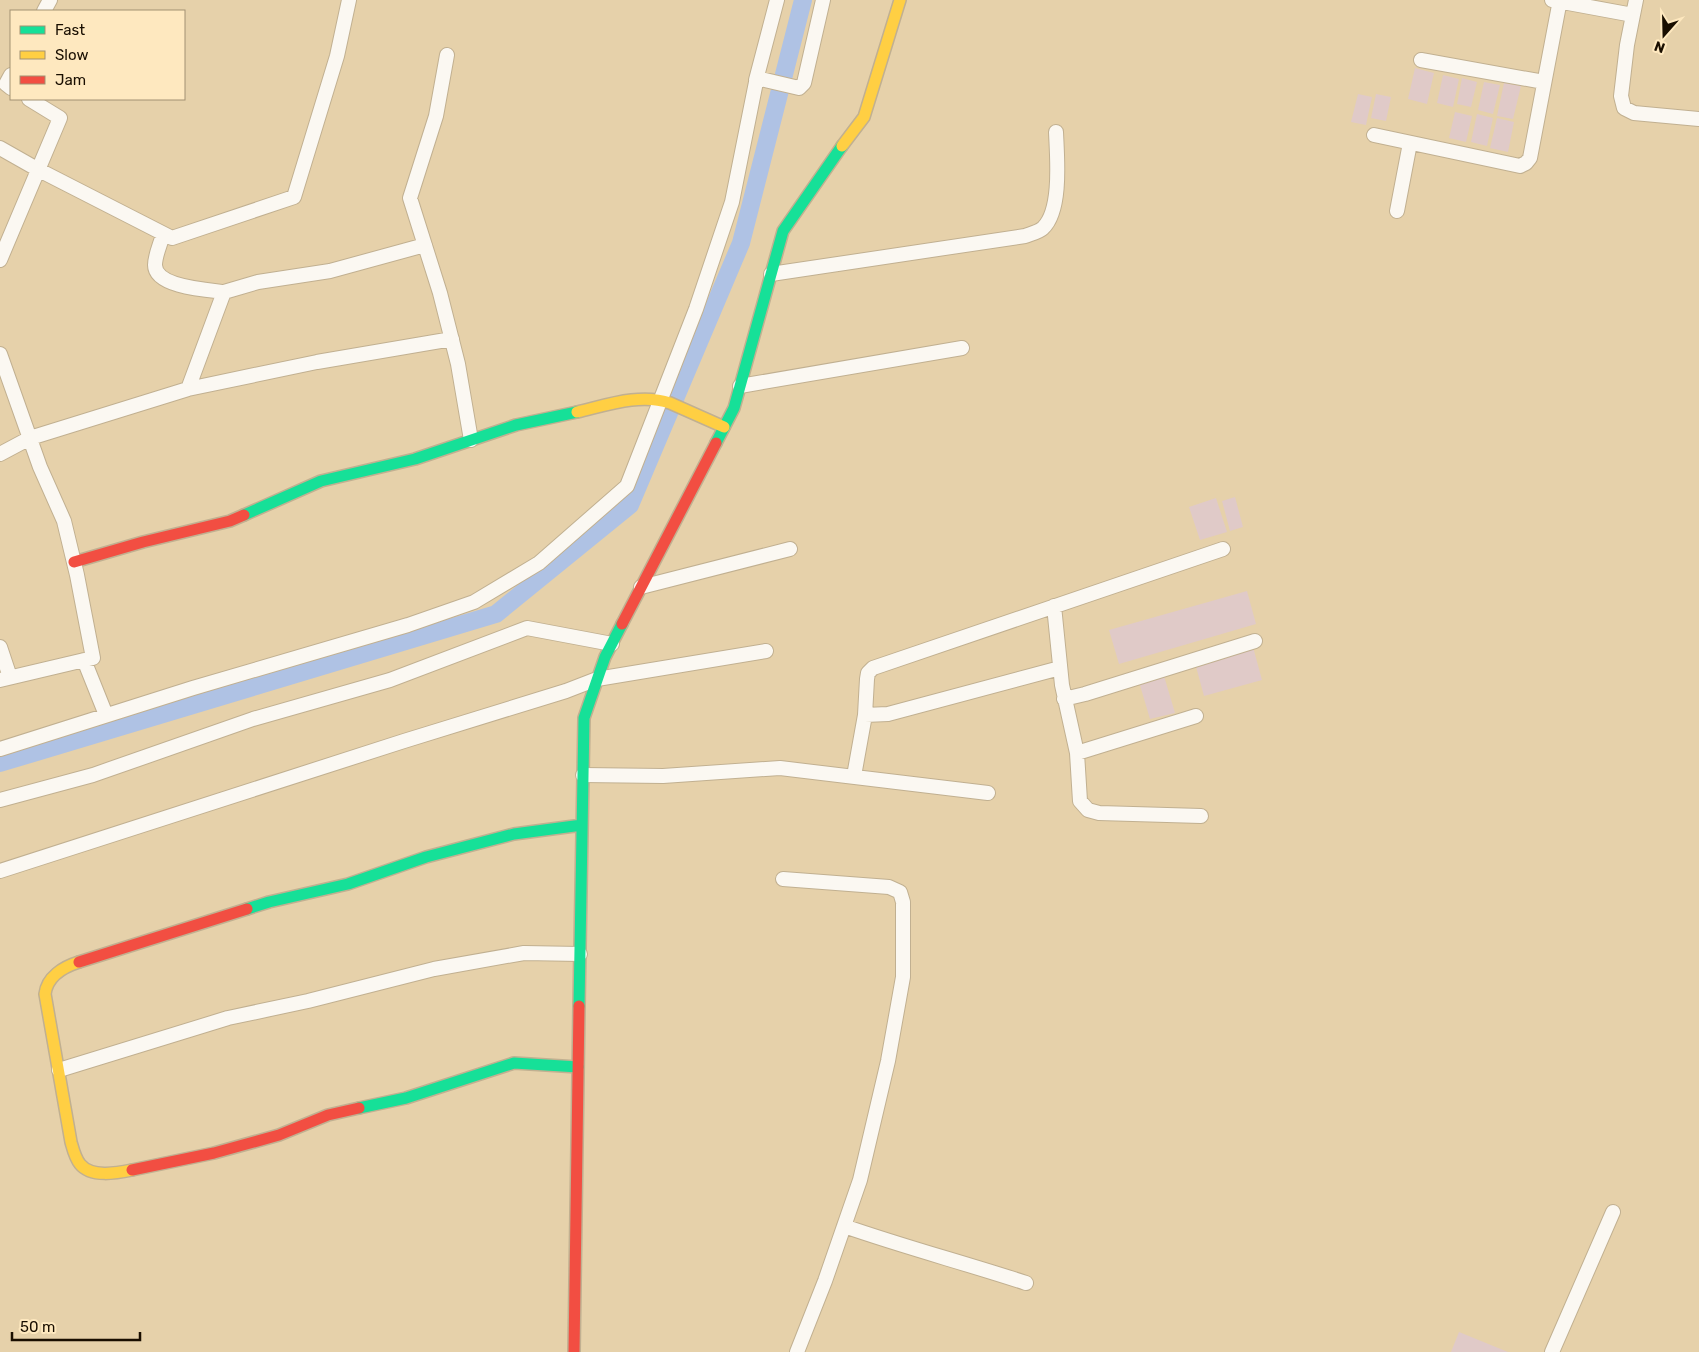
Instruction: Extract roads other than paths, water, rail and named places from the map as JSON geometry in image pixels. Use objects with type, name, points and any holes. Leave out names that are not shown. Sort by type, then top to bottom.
[{"type":"street","points":[[0,148],[172,238],[294,197],[337,56],[350,0]]},
{"type":"street","points":[[0,749],[106,715],[408,625],[474,602],[539,563],[626,486],[665,401],[732,202],[756,82],[758,80],[756,80],[776,0]]},
{"type":"street","points":[[758,80],[761,78],[799,88],[804,83],[823,0]]},
{"type":"street","points":[[574,1352],[584,718],[605,657],[734,408],[783,231],[828,165],[864,117],[900,0]]},
{"type":"street","points":[[1636,0],[1621,96],[1624,108],[1634,113],[1699,119]]},
{"type":"street","points":[[1374,135],[1520,166],[1526,164],[1530,158],[1557,1],[1633,15]]},
{"type":"street","points":[[447,55],[436,116],[410,198],[452,339],[471,440]]},
{"type":"street","points":[[1421,60],[1544,82]]},
{"type":"street","points":[[10,77],[6,84],[10,87]]},
{"type":"street","points":[[0,260],[60,118],[31,100]]},
{"type":"street","points":[[771,274],[1025,236],[1042,230],[1050,219],[1057,189],[1056,132]]},
{"type":"street","points":[[1397,211],[1410,142]]},
{"type":"street","points":[[163,234],[155,264],[156,272],[163,279],[195,288],[224,292],[258,282],[330,271],[425,245]]},
{"type":"street","points":[[188,389],[224,292]]},
{"type":"street","points":[[0,454],[30,438],[188,389],[317,362],[452,339]]},
{"type":"street","points":[[740,386],[962,348]]},
{"type":"street","points":[[0,354],[40,467],[64,522],[93,658],[5,678],[0,647]]},
{"type":"street","points":[[74,562],[143,542],[230,521],[321,481],[415,459],[516,425],[642,398],[665,401],[682,407],[724,427]]},
{"type":"street","points":[[854,776],[865,715],[868,673],[873,668],[1223,548]]},
{"type":"street","points":[[641,587],[790,549]]},
{"type":"street","points":[[1054,606],[1064,699],[1077,753],[1080,801],[1088,810],[1099,813],[1201,816]]},
{"type":"street","points":[[0,800],[94,775],[253,719],[390,680],[527,628],[612,644]]},
{"type":"street","points":[[1064,699],[1086,694],[1255,641]]},
{"type":"street","points":[[0,871],[404,740],[566,691],[598,679],[766,651]]},
{"type":"street","points":[[84,660],[106,715]]},
{"type":"street","points":[[865,715],[888,714],[1060,668]]},
{"type":"street","points":[[1077,753],[1196,716]]},
{"type":"street","points":[[583,775],[663,776],[780,768],[988,793]]},
{"type":"street","points":[[578,1067],[514,1063],[406,1098],[328,1115],[279,1135],[223,1151],[118,1173],[100,1174],[80,1164],[71,1142],[45,994],[46,985],[50,979],[69,964],[184,930],[268,902],[348,884],[426,857],[514,834],[582,825]]},
{"type":"street","points":[[783,879],[889,887],[900,892],[903,902],[903,977],[888,1061],[860,1180],[798,1352]]},
{"type":"street","points":[[59,1070],[228,1018],[308,1001],[434,969],[524,953],[580,954]]},
{"type":"street","points":[[1552,1352],[1613,1212]]},
{"type":"street","points":[[844,1226],[890,1242],[956,1260],[1026,1283]]},
{"type":"waterway","points":[[0,763],[496,614],[630,505],[741,243],[803,0]]}]
